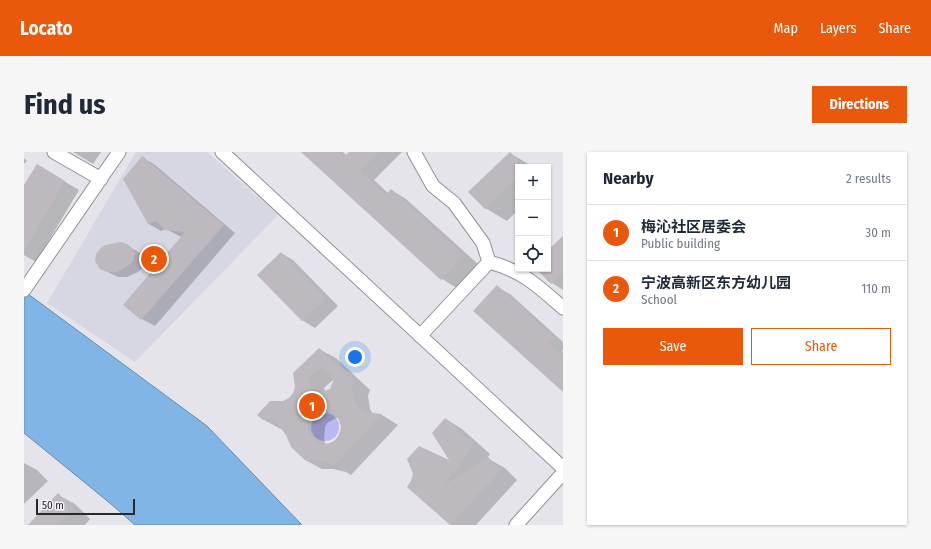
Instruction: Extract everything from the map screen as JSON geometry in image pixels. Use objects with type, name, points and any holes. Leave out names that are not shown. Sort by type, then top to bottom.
[{"type":"street","points":[[54,152],[101,179]]},
{"type":"street","points":[[25,288],[119,152]]},
{"type":"street","points":[[222,152],[563,468]]},
{"type":"street","points":[[414,152],[433,186],[454,203],[483,243],[489,262]]},
{"type":"street","points":[[420,336],[489,262]]},
{"type":"street","points":[[489,262],[504,266],[531,280],[563,308]]},
{"type":"street","points":[[516,525],[563,473]]},
{"type":"shaded area","points":[[136,152],[207,152],[278,215],[135,362],[47,303]]},
{"type":"shaded area","points":[[24,291],[207,426],[302,525],[135,525],[24,433]]},
{"type":"shaded area","points":[[325,413],[335,417],[339,427],[335,437],[325,441],[315,437],[311,427],[315,417]]},
{"type":"building","points":[[301,152],[339,152],[344,157],[349,152],[379,152],[360,171],[386,195],[391,189],[464,255],[441,280]]},
{"type":"building","points":[[510,152],[518,160],[518,164],[515,164],[515,180],[485,209],[468,192]]},
{"type":"building","points":[[142,156],[224,225],[141,320],[123,305],[185,232],[165,230],[156,221],[148,224],[123,179]]},
{"type":"building","points":[[37,164],[65,181],[24,251],[24,185]]},
{"type":"building","points":[[563,236],[563,272],[551,284],[539,272],[551,272],[551,247]]},
{"type":"building","points":[[120,242],[127,244],[133,249],[135,253],[133,261],[128,266],[117,272],[107,272],[100,269],[95,261],[96,254],[106,245]]},
{"type":"building","points":[[281,252],[326,298],[302,321],[257,275]]},
{"type":"building","points":[[497,285],[555,338],[549,343],[563,356],[563,392],[473,311]]},
{"type":"building","points":[[319,348],[354,380],[352,386],[353,399],[360,409],[366,412],[382,414],[334,466],[330,463],[305,460],[291,447],[286,435],[273,418],[263,420],[257,415],[270,401],[283,401],[289,398],[295,387],[293,373]],"holes":[[[322,368],[331,375],[333,381],[330,389],[322,392],[313,392],[308,379],[314,372]],[[319,409],[326,409],[334,413],[341,426],[337,438],[333,442],[322,445],[314,440],[307,429],[308,417]]]},
{"type":"building","points":[[445,418],[474,444],[444,485],[488,457],[501,470],[450,525],[407,487],[413,474],[407,459],[419,446],[449,460],[432,433]]},
{"type":"building","points":[[58,493],[74,509],[59,525],[28,525]]},
{"type":"place","name":"宁波高新区东方幼儿园","points":[[154,259]]},
{"type":"place","name":"梅沁社区居委会","points":[[312,406]]}]
